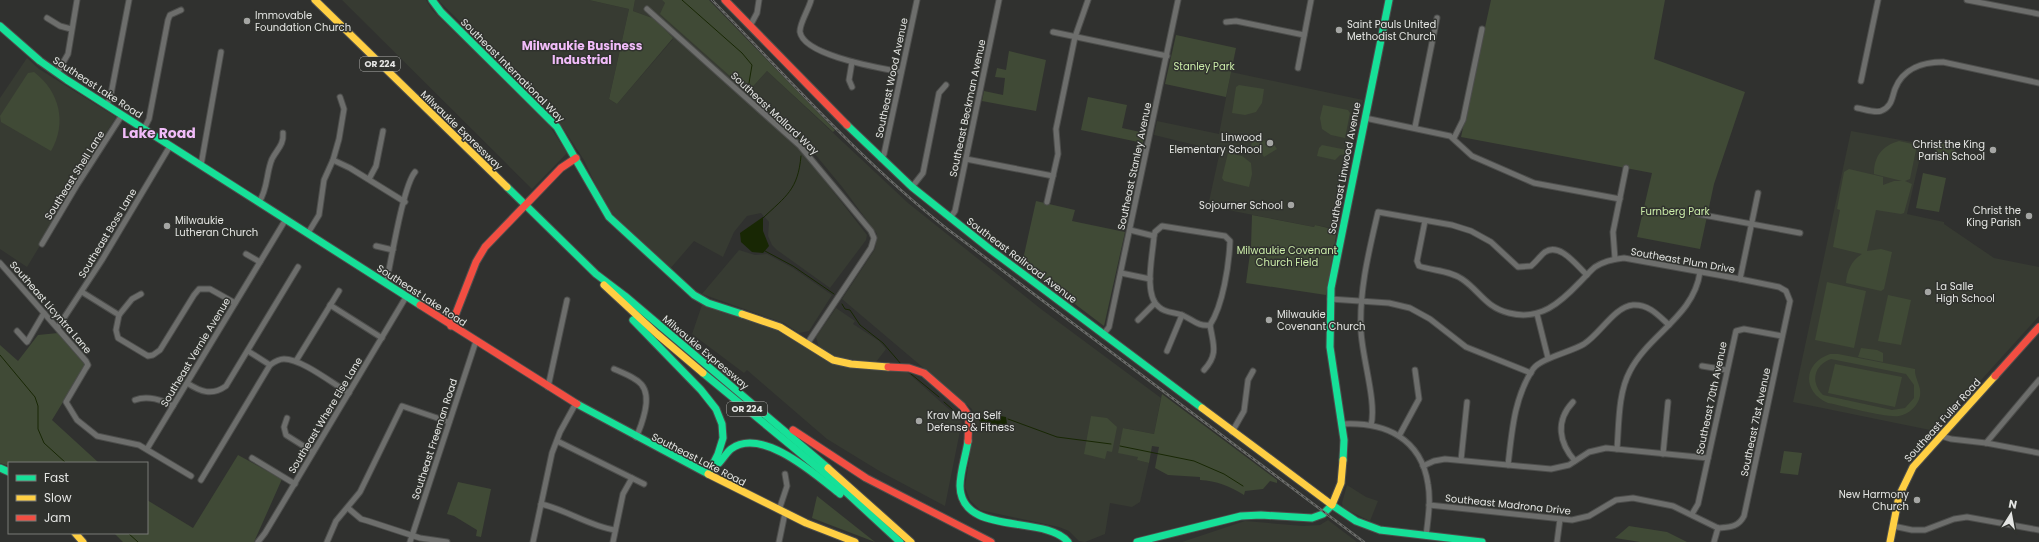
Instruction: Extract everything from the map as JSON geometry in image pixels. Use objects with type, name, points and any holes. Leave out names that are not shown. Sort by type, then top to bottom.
[{"type":"main road","name":"Milwaukie Expressway","points":[[315,0],[596,274],[625,296],[830,468],[911,542]]},
{"type":"main road","name":"Southeast International Way","points":[[432,0],[441,12],[550,119],[564,136],[611,220],[694,295],[708,303],[774,324],[825,356],[837,361],[912,369],[927,375],[962,406],[969,416],[970,432],[960,486],[963,498],[969,508],[984,518],[1058,534],[1065,537],[1068,542]]},
{"type":"main road","name":"Southeast Railroad Avenue","points":[[725,0],[881,159],[912,187],[950,218],[1103,335],[1332,505],[1352,519],[1370,527],[1389,532],[1482,542]]},
{"type":"main road","name":"Southeast Linwood Avenue","points":[[1332,505],[1342,477],[1344,440],[1343,424],[1330,352],[1330,299],[1332,280],[1389,0]]},
{"type":"main road","name":"Southeast Lake Road","points":[[0,26],[36,58],[57,73],[548,387],[636,437],[710,476],[814,526],[855,542]]},
{"type":"main road","points":[[452,326],[462,296],[481,252],[493,237],[561,168],[576,158]]},
{"type":"main road","name":"Milwaukie Expressway","points":[[596,274],[607,290],[803,454],[900,542]]},
{"type":"main road","points":[[607,290],[623,310],[701,390],[716,409],[722,424],[723,438],[710,476]]},
{"type":"main road","name":"Southeast Fuller Road","points":[[1890,542],[1899,496],[1908,475],[1917,462],[2039,327]]},
{"type":"main road","points":[[746,398],[844,465],[991,542]]},
{"type":"main road","points":[[710,476],[730,449],[743,443],[764,444],[789,457],[881,524]]},
{"type":"main road","points":[[1137,542],[1241,516],[1261,515],[1312,518],[1323,514],[1332,505]]},
{"type":"main road","points":[[76,534],[83,542]]},
{"type":"street","points":[[57,73],[66,58],[77,0]]},
{"type":"street","points":[[107,105],[111,94],[129,0]]},
{"type":"street","points":[[750,26],[757,13],[760,0]]},
{"type":"street","points":[[811,0],[810,8],[801,26],[800,32],[802,38],[827,54],[852,62],[901,72]]},
{"type":"street","name":"Southeast Wood Avenue","points":[[881,159],[884,154],[917,0]]},
{"type":"street","name":"Southeast Beckman Avenue","points":[[950,218],[955,211],[1000,0]]},
{"type":"street","points":[[1048,202],[1059,151],[1056,129],[1075,37],[1088,0]]},
{"type":"street","name":"Southeast Stanley Avenue","points":[[1103,335],[1109,327],[1178,0]]},
{"type":"street","points":[[1298,68],[1311,0]]},
{"type":"street","points":[[1861,81],[1878,0]]},
{"type":"street","points":[[1967,0],[2039,14]]},
{"type":"street","name":"Southeast Mallard Way","points":[[647,9],[800,146],[872,231],[873,241],[871,248],[807,344]]},
{"type":"street","points":[[144,129],[149,119],[168,20],[170,15],[181,10]]},
{"type":"street","points":[[47,18],[60,26],[71,29]]},
{"type":"street","points":[[1415,127],[1437,18]]},
{"type":"street","points":[[1226,22],[1236,21],[1304,35]]},
{"type":"street","points":[[1454,138],[1463,120],[1482,29]]},
{"type":"street","points":[[1053,32],[1167,56]]},
{"type":"street","points":[[201,165],[221,52]]},
{"type":"street","points":[[852,62],[849,80],[852,87]]},
{"type":"street","points":[[1857,108],[1876,112],[1886,108],[1892,100],[1899,82],[1908,72],[1918,66],[1931,62],[1943,62],[2039,82]]},
{"type":"street","points":[[912,187],[923,173],[939,93],[946,85]]},
{"type":"street","points":[[308,233],[319,215],[324,180],[333,160],[344,109],[340,97]]},
{"type":"street","name":"Southeast Shell Lane","points":[[42,244],[77,185],[122,115]]},
{"type":"street","points":[[1365,118],[1444,133],[1454,138],[1472,156],[1534,183],[1620,199]]},
{"type":"street","points":[[368,179],[376,166],[383,132]]},
{"type":"street","points":[[259,202],[264,193],[272,161],[282,145],[283,133]]},
{"type":"street","name":"Southeast Boss Lane","points":[[58,328],[82,292],[170,146]]},
{"type":"street","points":[[966,158],[1053,176]]},
{"type":"street","points":[[333,160],[368,179],[405,202]]},
{"type":"street","points":[[1615,259],[1613,232],[1626,168]]},
{"type":"street","points":[[386,284],[411,178],[416,172]]},
{"type":"street","points":[[1740,279],[1758,193]]},
{"type":"street","points":[[1371,425],[1373,409],[1361,333],[1361,301],[1378,212],[1452,225],[1471,231],[1491,242],[1518,267],[1531,266],[1544,253],[1555,250],[1566,256],[1587,275]]},
{"type":"street","points":[[1698,214],[1800,233]]},
{"type":"street","name":"Southeast Vernie Avenue","points":[[147,449],[286,219]]},
{"type":"street","name":"Southeast Plum Drive","points":[[1425,221],[1417,261],[1418,266],[1451,273],[1458,276],[1485,301],[1501,311],[1519,315],[1537,314],[1554,307],[1565,299],[1587,275],[1601,264],[1615,259],[1632,259],[1740,279],[1784,289]]},
{"type":"street","points":[[1204,370],[1213,358],[1214,350],[1210,325],[1215,314],[1229,265],[1230,241],[1225,236],[1166,226],[1158,228],[1154,236],[1150,279],[1150,293],[1154,303],[1164,311],[1182,315],[1204,326],[1210,325]]},
{"type":"street","points":[[1130,230],[1154,236]]},
{"type":"street","points":[[376,246],[394,250]]},
{"type":"street","points":[[246,254],[260,262]]},
{"type":"street","name":"Southeast Licyntra Lane","points":[[0,263],[58,328],[88,365],[66,402],[77,420],[97,436],[133,443],[147,449]]},
{"type":"street","points":[[187,383],[204,392],[216,392],[222,389],[230,381],[298,267]]},
{"type":"street","points":[[1617,449],[1623,392],[1627,377],[1636,361],[1693,297],[1698,286],[1700,272]]},
{"type":"street","points":[[1121,273],[1150,279]]},
{"type":"street","points":[[141,294],[132,299],[125,310],[119,314],[116,330],[118,338],[148,356],[153,355],[160,350],[194,295],[200,289],[210,289],[235,304]]},
{"type":"street","name":"Southeast 71st Avenue","points":[[1718,528],[1734,526],[1740,522],[1744,516],[1790,301],[1788,294],[1784,289]]},
{"type":"street","points":[[296,361],[339,290]]},
{"type":"street","points":[[82,292],[119,314]]},
{"type":"street","name":"Southeast Where Else Lane","points":[[258,542],[295,484],[406,297]]},
{"type":"street","points":[[1330,299],[1394,304],[1410,308],[1430,318],[1466,347],[1531,374]]},
{"type":"street","points":[[548,387],[568,300]]},
{"type":"street","points":[[1138,320],[1154,303]]},
{"type":"street","points":[[330,305],[382,338]]},
{"type":"street","points":[[1508,465],[1514,414],[1531,374],[1538,364],[1548,358],[1567,353],[1585,343],[1602,330],[1617,312],[1628,306],[1638,305],[1648,308],[1669,325]]},
{"type":"street","points":[[17,331],[27,342],[44,313]]},
{"type":"street","points":[[1537,314],[1548,358]]},
{"type":"street","points":[[1167,351],[1182,315]]},
{"type":"street","name":"Southeast 70th Avenue","points":[[1692,514],[1698,504],[1734,335],[1739,329],[1782,336]]},
{"type":"street","name":"Southeast Freeman Road","points":[[410,542],[476,341]]},
{"type":"street","points":[[248,351],[270,365]]},
{"type":"street","points":[[201,480],[270,365],[283,359],[296,361],[348,393]]},
{"type":"street","points":[[1702,366],[1726,370]]},
{"type":"street","points":[[614,369],[640,382],[647,393],[641,426],[636,437]]},
{"type":"street","points":[[1399,436],[1419,399],[1415,370]]},
{"type":"street","points":[[1232,432],[1244,411],[1248,380],[1253,371]]},
{"type":"street","points":[[1986,443],[2039,380]]},
{"type":"street","points":[[135,400],[143,397],[173,406]]},
{"type":"street","points":[[1461,460],[1467,402]]},
{"type":"street","points":[[1573,402],[1563,417],[1561,434],[1564,446],[1575,461]]},
{"type":"street","points":[[1663,454],[1668,402]]},
{"type":"street","points":[[533,542],[545,483],[557,441],[576,403]]},
{"type":"street","points":[[326,542],[341,513],[348,508],[360,492],[402,406],[449,422]]},
{"type":"street","points":[[287,418],[284,427],[286,435],[313,452]]},
{"type":"street","points":[[1343,424],[1371,425],[1386,429],[1399,436],[1413,448],[1423,466],[1429,485],[1426,536]]},
{"type":"street","points":[[1941,436],[1951,439],[1986,443],[2039,453]]},
{"type":"street","points":[[557,441],[644,484]]},
{"type":"street","points":[[147,449],[192,476]]},
{"type":"street","points":[[1423,466],[1440,459],[1551,469],[1563,467],[1595,450],[1617,449],[1708,458]]},
{"type":"street","points":[[252,458],[295,484]]},
{"type":"street","points":[[779,542],[787,482],[785,474]]},
{"type":"street","points":[[613,542],[623,494],[632,478]]},
{"type":"street","name":"Southeast Madrona Drive","points":[[1429,505],[1572,520],[1584,518],[1612,502],[1628,498],[1666,504],[1692,514],[1718,528]]},
{"type":"street","points":[[541,504],[558,508],[598,527],[615,530]]},
{"type":"street","points":[[348,508],[361,518],[412,536],[447,542]]},
{"type":"street","points":[[1893,526],[1912,530],[1925,530],[1954,519],[1967,517],[2039,530]]},
{"type":"street","points":[[1557,542],[1560,519]]},
{"type":"street","points":[[1714,542],[1718,528]]},
{"type":"shaded area","points":[[342,0],[426,0],[432,10],[549,125],[567,153],[532,189]]},
{"type":"shaded area","points":[[438,0],[589,0],[629,9],[609,99],[617,104],[673,39],[655,19],[633,11],[635,0],[662,0],[748,92],[767,71],[908,203],[1041,309],[1161,398],[1154,434],[1123,428],[1138,457],[1138,460],[1149,463],[1140,502],[1132,507],[1110,503],[1105,534],[1085,542],[1079,541],[1069,531],[1059,527],[980,510],[970,500],[965,487],[975,422],[972,409],[842,299],[875,249],[877,234],[843,188],[814,153],[808,159],[867,235],[866,240],[830,288],[772,245],[768,236],[769,222],[761,213],[747,216],[734,232],[723,257],[694,241],[669,270],[619,223],[605,205],[584,160],[555,116]]},
{"type":"shaded area","points":[[27,58],[39,69],[116,117],[68,194],[70,196],[27,267],[0,249],[0,98]]},
{"type":"shaded area","name":"Linwood Elementary School","points":[[1231,72],[1363,100],[1336,229],[1315,225],[1314,227],[1208,206],[1220,151],[1154,135],[1157,121],[1219,134]]},
{"type":"shaded area","name":"La Salle High School","points":[[1851,131],[1923,144],[1907,214],[1944,222],[1944,224],[1994,258],[2039,267],[2039,316],[1935,431],[1793,402]]},
{"type":"shaded area","points":[[763,217],[763,231],[769,246],[763,253],[752,252],[741,242],[740,233]]},
{"type":"shaded area","points":[[739,250],[755,255],[767,254],[793,268],[832,295],[809,331],[799,333],[784,323],[702,294]]},
{"type":"shaded area","points":[[702,305],[775,329],[832,364],[858,369],[906,371],[962,421],[945,506],[881,472],[827,439],[747,370],[744,373],[692,334]]},
{"type":"shaded area","points":[[836,308],[855,321],[853,324],[879,341],[886,349],[876,362],[838,358],[819,348],[816,337]]},
{"type":"shaded area","points":[[995,415],[1006,417],[1007,424],[1002,424],[997,429],[979,421],[979,419]]},
{"type":"shaded area","points":[[1347,485],[1366,497],[1378,501],[1370,521],[1343,508],[1342,503]]},
{"type":"shaded area","points":[[1328,520],[1357,542],[1182,542],[1245,521],[1303,526],[1320,525]]},
{"type":"green space","points":[[589,0],[635,0],[633,11],[655,19],[673,38],[617,104],[609,99],[629,9]]},
{"type":"green space","points":[[662,0],[709,0],[835,130],[833,132],[767,71],[748,92],[660,14],[665,3]]},
{"type":"green space","name":"Furnberg Park","points":[[1491,0],[1665,0],[1654,59],[1745,92],[1714,184],[1700,249],[1637,237],[1652,173],[1461,137]]},
{"type":"green space","name":"Stanley Park","points":[[1176,35],[1236,48],[1226,97],[1165,84]]},
{"type":"green space","points":[[1009,51],[1046,60],[1036,111],[982,101],[984,91],[1003,95],[1005,78],[995,77],[997,68],[1006,70]]},
{"type":"green space","points":[[34,72],[50,89],[58,108],[60,119],[59,130],[51,151],[1,122],[0,116],[28,73]]},
{"type":"green space","points":[[1239,85],[1264,89],[1262,103],[1256,112],[1245,115],[1232,113],[1236,87]]},
{"type":"green space","points":[[1088,97],[1127,105],[1122,128],[1145,133],[1143,143],[1081,130]]},
{"type":"green space","points":[[1323,105],[1348,110],[1350,113],[1345,138],[1331,135],[1322,129],[1320,118]]},
{"type":"green space","points":[[1253,138],[1272,142],[1277,149],[1264,157],[1258,147],[1251,146]]},
{"type":"green space","points":[[1899,141],[1917,145],[1910,179],[1905,181],[1912,184],[1904,213],[1901,214],[1876,210],[1867,251],[1881,249],[1892,252],[1884,289],[1881,291],[1846,283],[1847,274],[1850,267],[1862,254],[1833,247],[1840,210],[1837,209],[1844,172],[1849,169],[1883,177],[1883,185],[1894,181],[1902,181],[1874,174],[1877,157],[1880,153],[1888,146]]},
{"type":"green space","points":[[1938,142],[1954,146],[1955,152],[1951,159],[1943,159],[1938,155],[1937,151],[1934,149],[1934,146]]},
{"type":"green space","points":[[1322,145],[1347,150],[1346,154],[1340,155],[1335,160],[1317,156],[1319,148]]},
{"type":"green space","points":[[1228,153],[1242,156],[1251,163],[1252,174],[1249,187],[1224,181],[1222,178]]},
{"type":"green space","points":[[1923,173],[1946,178],[1939,212],[1916,208]]},
{"type":"green space","points":[[1036,201],[1075,210],[1072,221],[1125,232],[1104,326],[1022,264]]},
{"type":"green space","name":"Milwaukie Covenant Church Field","points":[[1252,215],[1337,230],[1326,295],[1246,283],[1251,246]]},
{"type":"green space","points":[[1827,282],[1866,291],[1854,348],[1815,340]]},
{"type":"green space","points":[[1888,295],[1911,300],[1901,345],[1878,341]]},
{"type":"green space","points":[[58,333],[83,360],[85,366],[52,420],[98,462],[8,462],[8,466],[0,463],[0,345],[18,361],[38,335]]},
{"type":"green space","points":[[1861,348],[1877,350],[1883,353],[1883,362],[1858,357]]},
{"type":"green space","points":[[1830,354],[1838,354],[1915,369],[1920,389],[1919,400],[1912,409],[1899,416],[1875,414],[1828,403],[1814,392],[1810,385],[1809,378],[1811,371],[1821,358]],"holes":[[[1831,359],[1906,374],[1914,385],[1914,398],[1905,408],[1892,410],[1823,395],[1816,385],[1815,379],[1821,365]]]},
{"type":"green space","points":[[1835,364],[1902,377],[1895,407],[1828,393]]},
{"type":"green space","points":[[1162,394],[1277,480],[1277,483],[1270,481],[1263,489],[1245,491],[1244,495],[1223,484],[1200,480],[1200,477],[1168,475],[1155,468],[1159,447],[1152,446],[1149,463],[1137,460],[1138,457],[1118,453],[1123,428],[1154,434]]},
{"type":"green space","points":[[1091,416],[1107,418],[1117,427],[1112,452],[1107,451],[1105,459],[1084,454]]},
{"type":"green space","points":[[1784,451],[1802,453],[1798,475],[1780,473]]},
{"type":"green space","points":[[238,455],[282,479],[254,542],[123,542],[115,534],[148,534],[148,501],[193,528]]},
{"type":"green space","points":[[458,482],[491,489],[481,537],[476,536],[477,530],[454,516],[447,514]]},
{"type":"green space","points":[[817,496],[875,542],[812,518]]},
{"type":"green space","points":[[1629,526],[1667,532],[1687,542],[1640,542],[1615,538]]},
{"type":"waterway","points":[[682,0],[742,53],[752,65],[748,89]]},
{"type":"waterway","points":[[757,100],[801,140]]},
{"type":"waterway","points":[[763,218],[790,192],[797,177],[801,156]]},
{"type":"waterway","points":[[765,251],[793,266],[834,294]]},
{"type":"waterway","points":[[842,304],[845,309],[850,310],[860,325],[883,343],[901,364]]},
{"type":"waterway","points":[[0,355],[35,397],[38,406],[38,429],[44,443],[65,462]]},
{"type":"waterway","points":[[911,374],[939,397]]},
{"type":"waterway","points":[[944,402],[961,417]]},
{"type":"waterway","points":[[1008,419],[1057,437],[1111,444]]},
{"type":"waterway","points":[[1120,446],[1194,461],[1224,474],[1243,486]]},
{"type":"waterway","points":[[129,534],[138,542]]},
{"type":"railway","points":[[712,0],[825,118],[914,202],[946,228],[1364,542]]},
{"type":"traffic: fast","points":[[432,0],[441,12],[557,127],[609,217],[694,295],[708,303],[742,314]]},
{"type":"traffic: fast","points":[[1343,460],[1344,440],[1330,347],[1331,288],[1389,0]]},
{"type":"traffic: fast","points":[[0,26],[40,61],[67,80],[420,305]]},
{"type":"traffic: fast","points":[[847,125],[912,187],[991,250],[1202,408]]},
{"type":"traffic: fast","points":[[507,187],[596,274],[625,296],[828,468]]},
{"type":"traffic: fast","points":[[633,320],[701,390],[716,409],[722,424],[723,438],[718,454],[708,474]]},
{"type":"traffic: fast","points":[[703,373],[834,481],[900,542]]},
{"type":"traffic: fast","points":[[577,404],[708,474]]},
{"type":"traffic: fast","points":[[968,441],[960,486],[964,502],[974,512],[989,519],[1042,529],[1057,534],[1068,542]]},
{"type":"traffic: fast","points":[[719,463],[731,449],[744,444],[758,444],[773,448],[788,456],[818,476],[840,494]]},
{"type":"traffic: fast","points":[[0,468],[8,472]]},
{"type":"traffic: fast","points":[[1137,542],[1241,516],[1261,515],[1312,518],[1323,514],[1332,505],[1356,521],[1380,530],[1482,542]]},
{"type":"traffic: slow","points":[[315,0],[507,187]]},
{"type":"traffic: slow","points":[[604,285],[657,334],[703,373]]},
{"type":"traffic: slow","points":[[742,314],[780,327],[833,360],[851,364],[888,367]]},
{"type":"traffic: slow","points":[[1890,542],[1899,496],[1913,467],[1995,376]]},
{"type":"traffic: slow","points":[[1202,408],[1332,505],[1341,483],[1343,460]]},
{"type":"traffic: slow","points":[[828,468],[911,542]]},
{"type":"traffic: slow","points":[[708,474],[806,523],[855,542]]},
{"type":"traffic: slow","points":[[76,534],[83,542]]},
{"type":"traffic: jam","points":[[725,0],[847,125]]},
{"type":"traffic: jam","points":[[451,326],[476,262],[485,247],[561,168],[576,158]]},
{"type":"traffic: jam","points":[[420,305],[577,404]]},
{"type":"traffic: jam","points":[[1995,376],[2039,327]]},
{"type":"traffic: jam","points":[[888,367],[909,368],[924,373],[962,406],[969,416],[968,441]]},
{"type":"traffic: jam","points":[[793,430],[866,478],[991,542]]},
{"type":"place","name":"Immovable Foundation Church","points":[[247,21]]},
{"type":"place","name":"Saint Pauls United Methodist Church","points":[[1339,30]]},
{"type":"place","name":"Linwood Elementary School","points":[[1270,143]]},
{"type":"place","name":"Christ the King Parish School","points":[[1993,150]]},
{"type":"place","name":"Sojourner School","points":[[1291,205]]},
{"type":"place","name":"Christ the King Parish","points":[[2029,216]]},
{"type":"place","name":"Milwaukie Lutheran Church","points":[[167,226]]},
{"type":"place","name":"La Salle High School","points":[[1928,292]]},
{"type":"place","name":"Milwaukie Covenant Church","points":[[1269,320]]},
{"type":"place","name":"Krav Maga Self Defense & Fitness","points":[[919,421]]},
{"type":"place","name":"New Harmony Church","points":[[1917,500]]},
{"type":"district","name":"Milwaukie Business Industrial","points":[[582,53]]},
{"type":"district","name":"Lake Road","points":[[159,133]]}]
